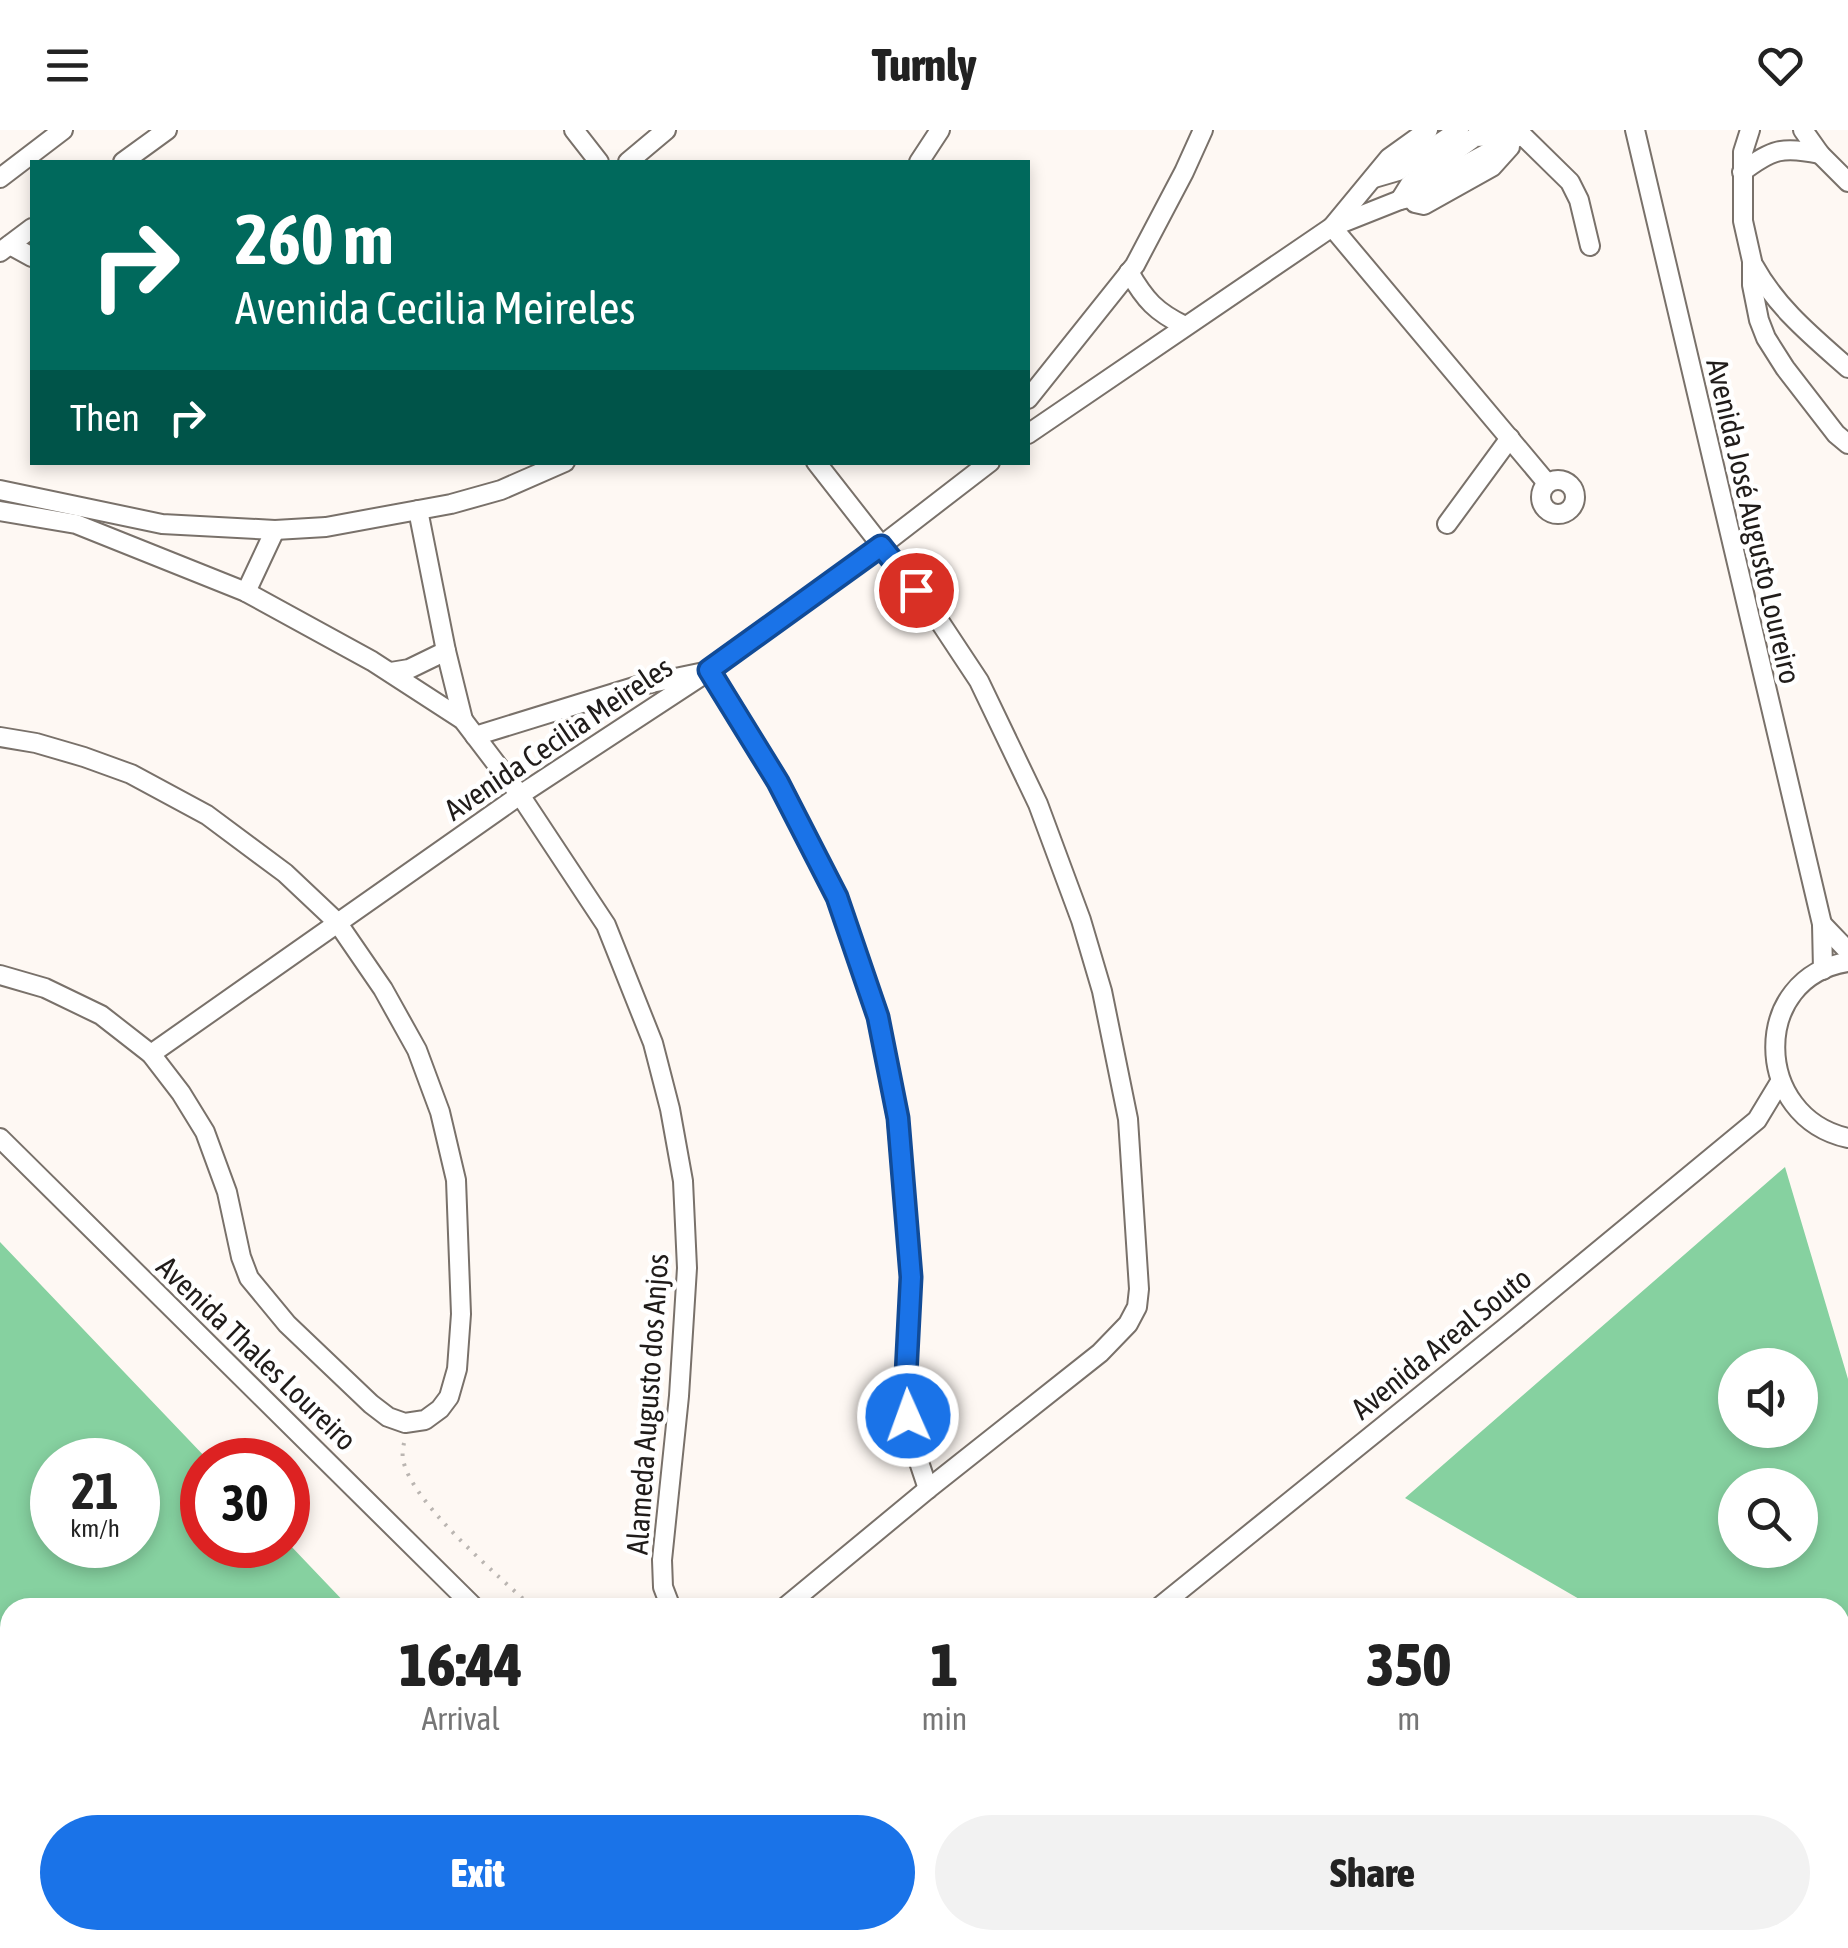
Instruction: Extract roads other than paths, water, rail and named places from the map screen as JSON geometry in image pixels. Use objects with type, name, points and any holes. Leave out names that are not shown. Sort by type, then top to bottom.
[{"type":"street","points":[[0,178],[63,130]]},
{"type":"street","points":[[126,160],[168,130]]},
{"type":"street","points":[[574,130],[598,160]]},
{"type":"street","points":[[630,160],[666,130]]},
{"type":"street","points":[[920,160],[940,130]]},
{"type":"street","points":[[1030,397],[1130,272],[1203,130]]},
{"type":"street","points":[[1374,178],[1383,149],[1409,130]]},
{"type":"street","points":[[1332,227],[1389,158],[1428,130]]},
{"type":"street","name":"Avenida José Augusto Loureiro","points":[[1634,130],[1822,924],[1823,970]]},
{"type":"street","points":[[1750,130],[1743,152],[1742,220],[1759,320],[1785,368],[1848,444]]},
{"type":"street","points":[[1803,130],[1848,182]]},
{"type":"street","points":[[1374,178],[1459,153],[1492,167],[1521,132]]},
{"type":"street","points":[[1400,200],[1410,184],[1459,153],[1475,138],[1521,132]]},
{"type":"street","points":[[1521,132],[1570,182],[1579,200],[1590,246]]},
{"type":"street","points":[[1742,172],[1770,154],[1792,148],[1820,154]]},
{"type":"street","points":[[1030,433],[1332,227],[1400,200],[1424,205],[1459,153]]},
{"type":"street","points":[[1332,227],[1548,484]]},
{"type":"street","points":[[5,249],[30,230]]},
{"type":"street","points":[[5,249],[30,257]]},
{"type":"street","points":[[1752,262],[1767,289],[1787,312],[1848,368]]},
{"type":"street","points":[[1130,272],[1148,302],[1164,316],[1185,326]]},
{"type":"street","points":[[1447,524],[1510,438]]},
{"type":"street","points":[[0,490],[162,524],[276,530],[326,527],[418,510],[501,490],[558,465]]},
{"type":"street","points":[[796,1598],[1100,1353],[1128,1324],[1137,1307],[1140,1270],[1128,1120],[1102,991],[1081,920],[1038,804],[979,681],[934,613],[818,465]]},
{"type":"street","points":[[955,490],[975,465]]},
{"type":"street","name":"Avenida Cecilia Meireles","points":[[151,1054],[520,796],[709,670],[986,465]]},
{"type":"street","name":"Alameda Augusto dos Anjos","points":[[418,510],[464,720]]},
{"type":"street","name":"Alameda Augusto dos Anjos","points":[[0,511],[76,524],[246,592],[390,672],[464,720],[606,926],[653,1043],[683,1181],[687,1268],[680,1396],[662,1560],[667,1598]]},
{"type":"street","points":[[246,592],[276,530]]},
{"type":"street","points":[[390,672],[409,669],[446,651]]},
{"type":"street","points":[[476,736],[637,686],[709,670],[778,782],[837,897],[878,1017],[898,1118],[911,1277],[905,1394],[910,1438],[928,1489]]},
{"type":"street","points":[[0,737],[84,756],[131,774],[207,814],[285,873],[337,922],[383,990],[417,1050],[440,1112],[456,1180],[460,1314],[457,1369],[449,1397],[440,1409],[424,1420],[405,1423],[388,1417],[287,1324],[249,1278],[227,1192],[205,1132],[151,1054],[100,1015],[44,988],[0,975]]},
{"type":"street","points":[[1822,924],[1848,951]]},
{"type":"street","points":[[1848,962],[1823,970],[1801,985],[1780,1018],[1774,1057],[1780,1082],[1797,1110],[1817,1126],[1848,1138]]},
{"type":"street","name":"Avenida Areal Souto","points":[[1170,1598],[1757,1120],[1780,1082]]},
{"type":"street","name":"Avenida Areal Souto","points":[[1757,1120],[1797,1110]]},
{"type":"street","name":"Avenida Thales Loureiro","points":[[0,1138],[465,1598]]}]
